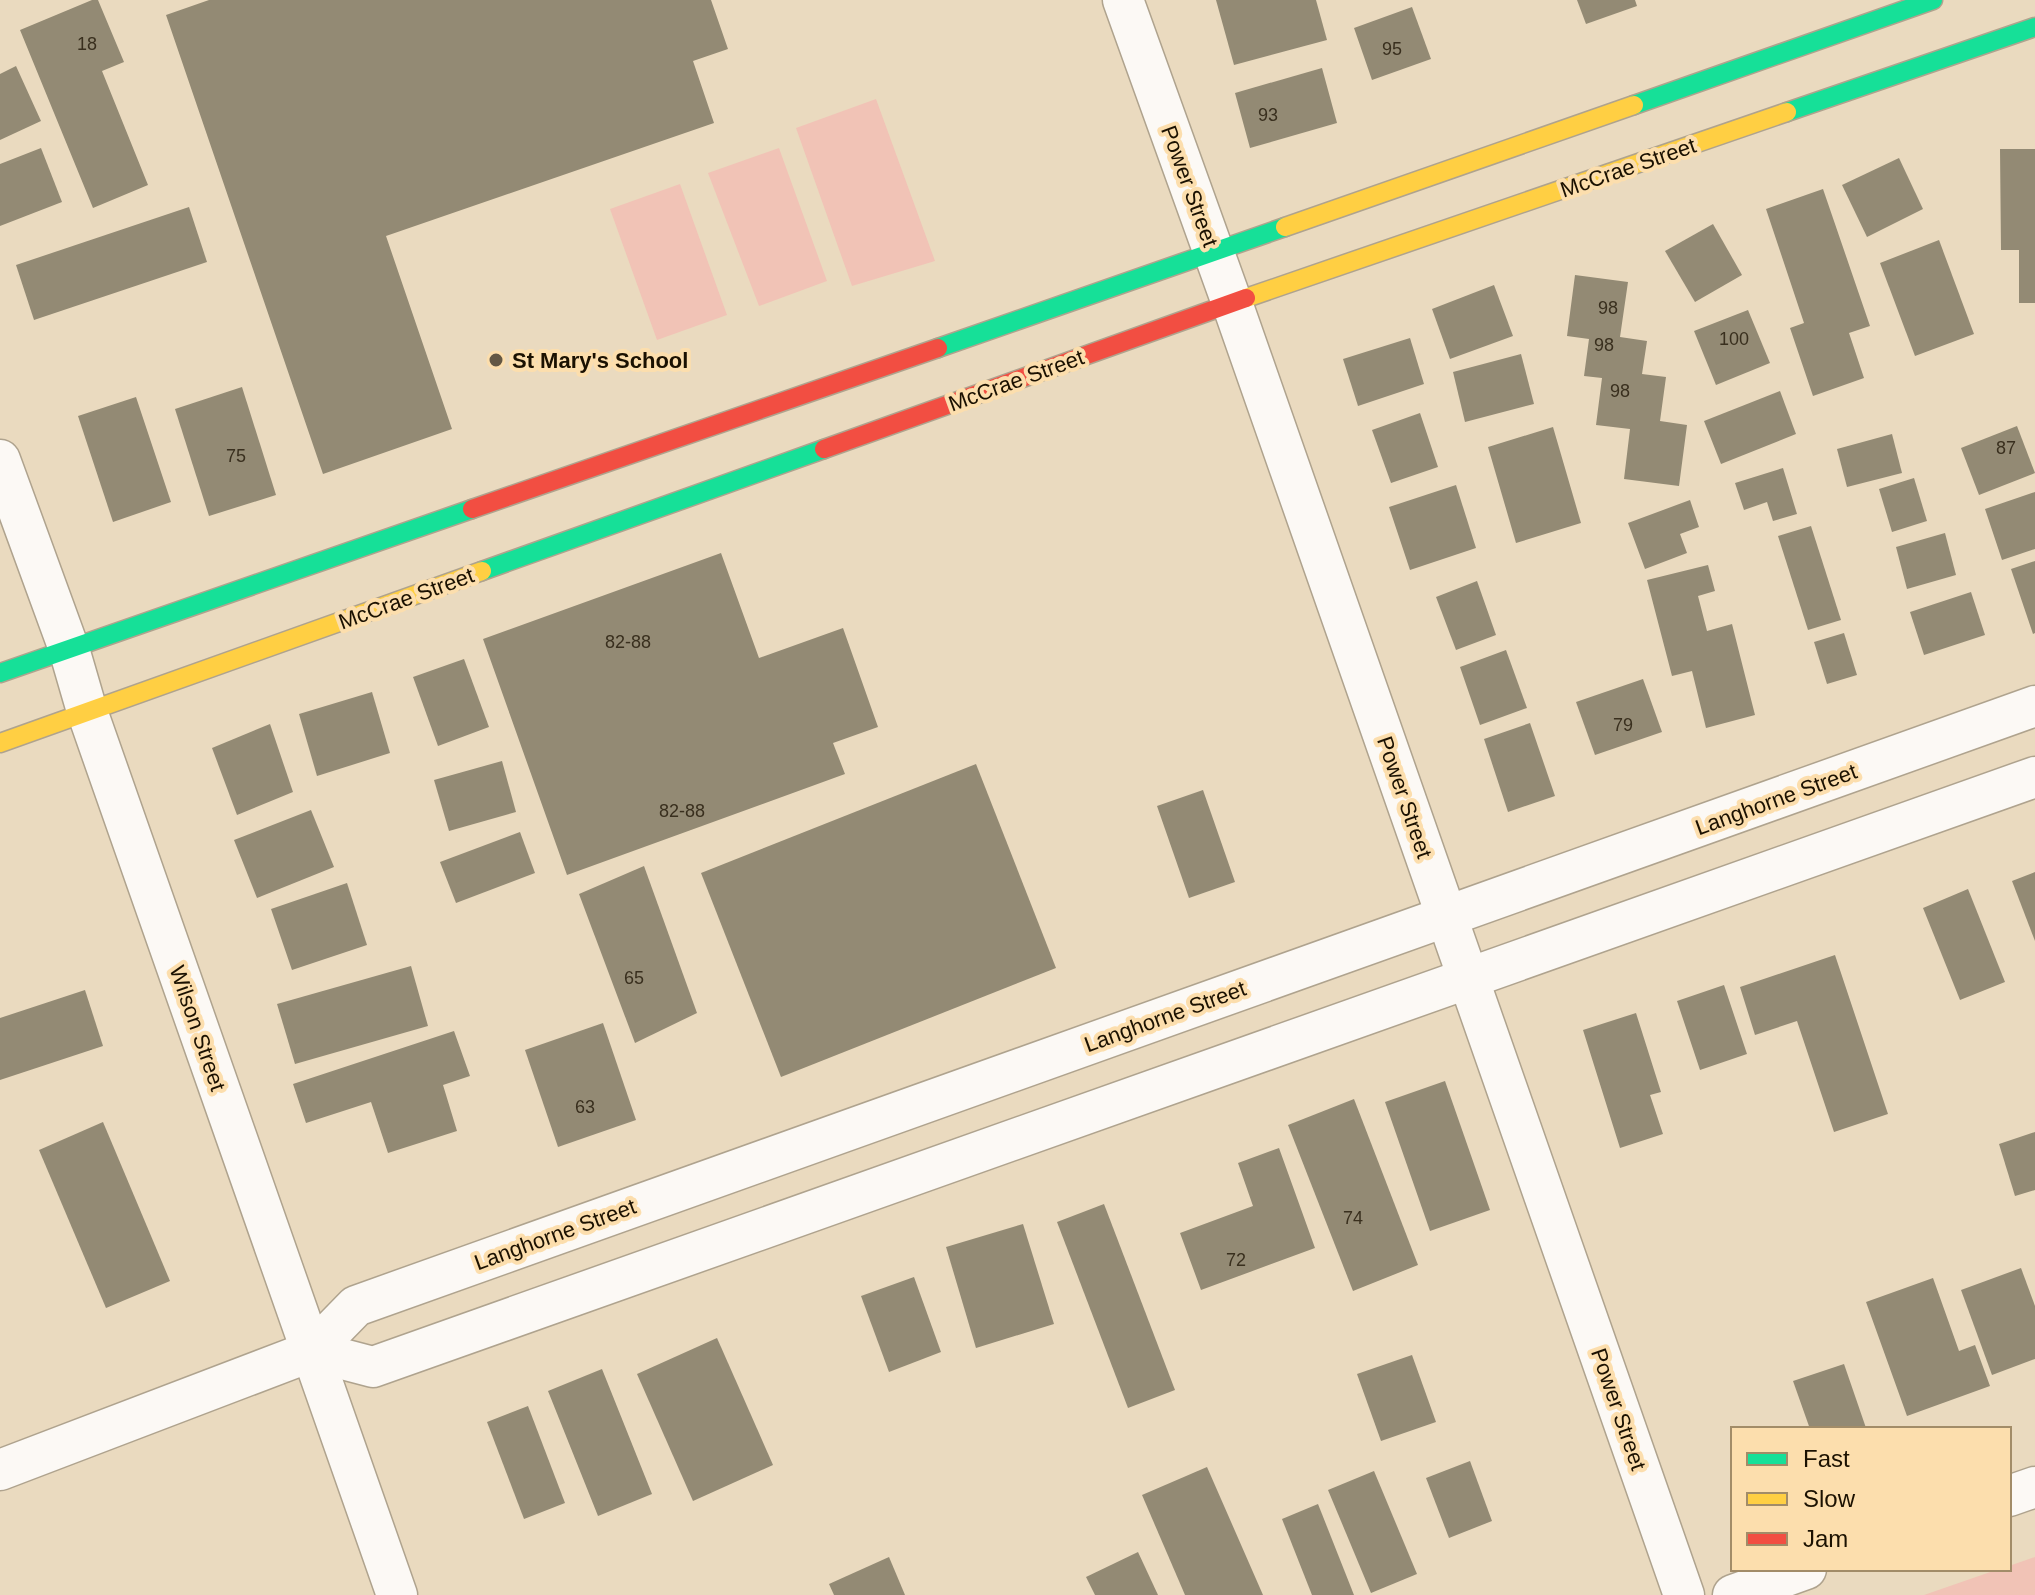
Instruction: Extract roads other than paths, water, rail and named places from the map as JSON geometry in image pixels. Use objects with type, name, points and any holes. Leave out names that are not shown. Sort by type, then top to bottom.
[{"type":"main road","points":[[0,673],[1933,0]]},
{"type":"main road","name":"McCrae Street","points":[[0,743],[1232,303],[2035,27]]},
{"type":"street","name":"Power Street","points":[[1123,0],[1684,1595]]},
{"type":"street","name":"Wilson Street","points":[[0,460],[69,649],[87,711],[397,1595]]},
{"type":"street","name":"Langhorne Street","points":[[0,1470],[312,1351],[356,1306],[2035,706]]},
{"type":"street","points":[[312,1351],[373,1367],[2035,777]]},
{"type":"street","points":[[2011,1495],[2035,1487]]},
{"type":"street","points":[[1733,1595],[1800,1571]]},
{"type":"place","name":"St Mary's School","points":[[496,360]]}]
